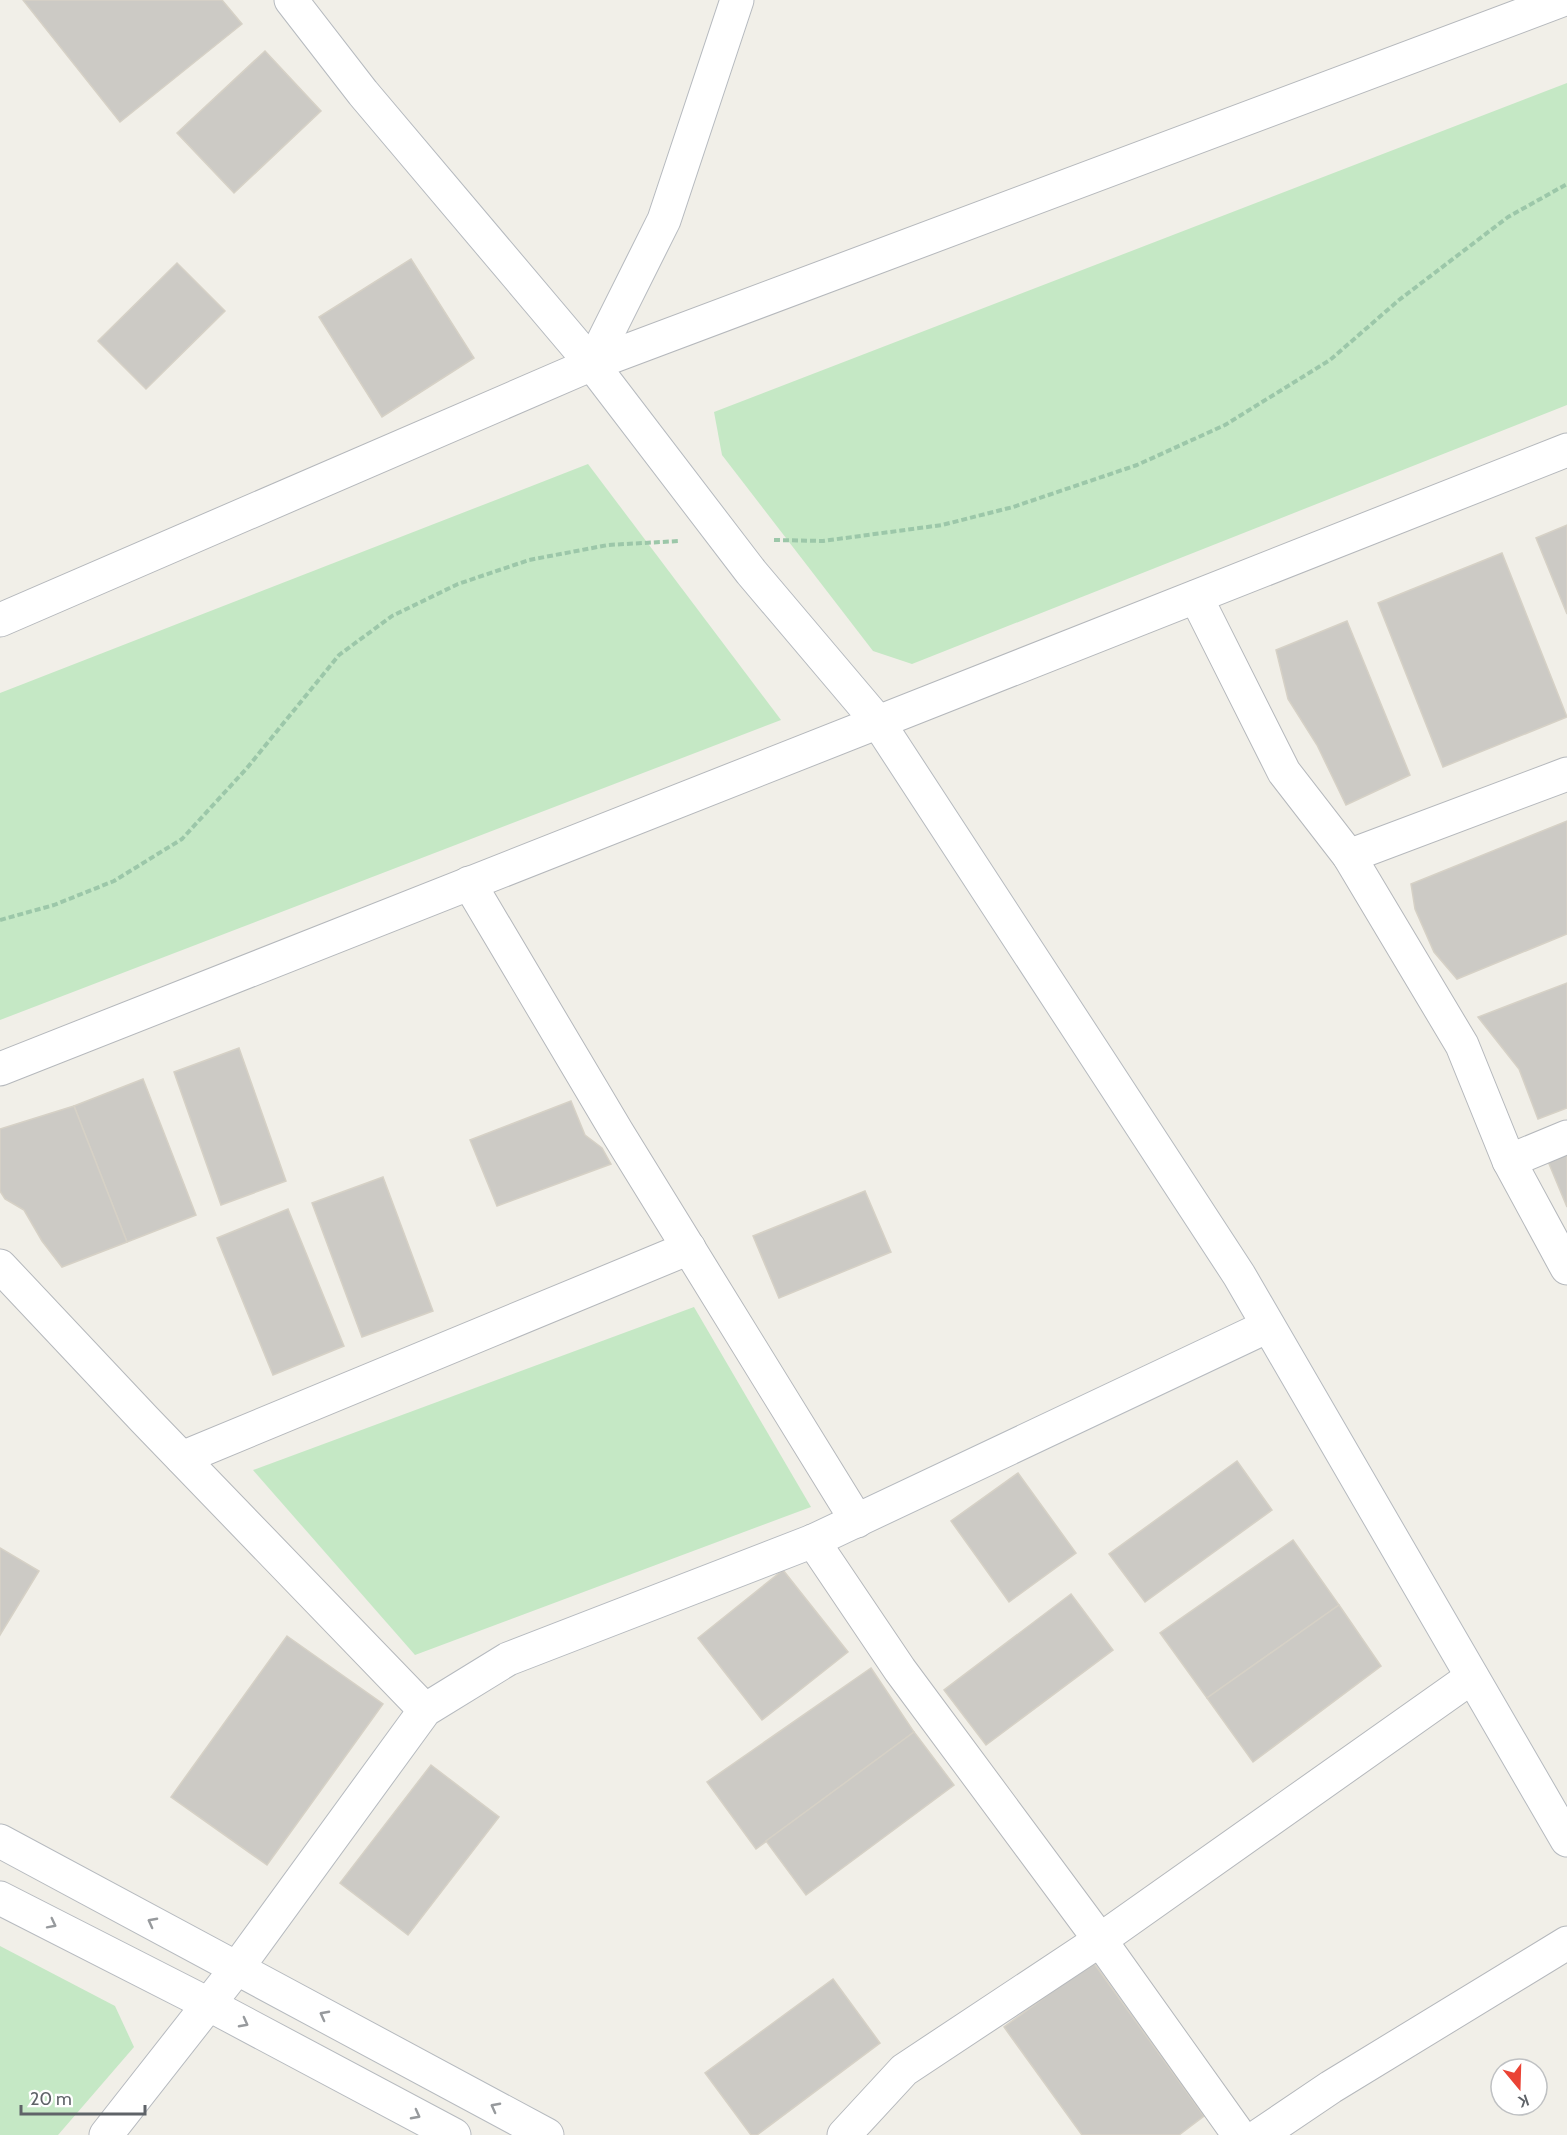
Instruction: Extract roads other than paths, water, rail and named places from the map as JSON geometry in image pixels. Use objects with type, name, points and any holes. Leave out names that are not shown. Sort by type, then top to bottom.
[{"type":"street","points":[[291,0],[363,93],[592,364],[751,572],[878,722],[1239,1275],[1567,1840]]},
{"type":"street","points":[[592,364],[664,220],[737,0]]},
{"type":"street","points":[[0,620],[592,364],[1562,0]]},
{"type":"street","points":[[0,1069],[1567,450]]},
{"type":"street","points":[[1196,597],[1284,772],[1349,856],[1462,1045],[1509,1161],[1567,1268]]},
{"type":"street","points":[[1349,856],[1567,774]]},
{"type":"street","points":[[469,883],[857,1521]]},
{"type":"street","points":[[1509,1161],[1567,1137]]},
{"type":"street","points":[[182,1458],[689,1248]]},
{"type":"street","points":[[0,1266],[424,1710]]},
{"type":"street","points":[[106,2135],[237,1968],[424,1710],[508,1659],[813,1541],[1268,1326]]},
{"type":"street","points":[[813,1541],[900,1670],[1100,1940],[1239,2135]]},
{"type":"street","points":[[844,2135],[904,2070],[1100,1940],[1472,1677]]},
{"type":"street","points":[[0,1841],[547,2135]]},
{"type":"street","points":[[0,1898],[208,2004],[454,2135]]},
{"type":"street","points":[[1260,2135],[1331,2087],[1567,1943]]}]
